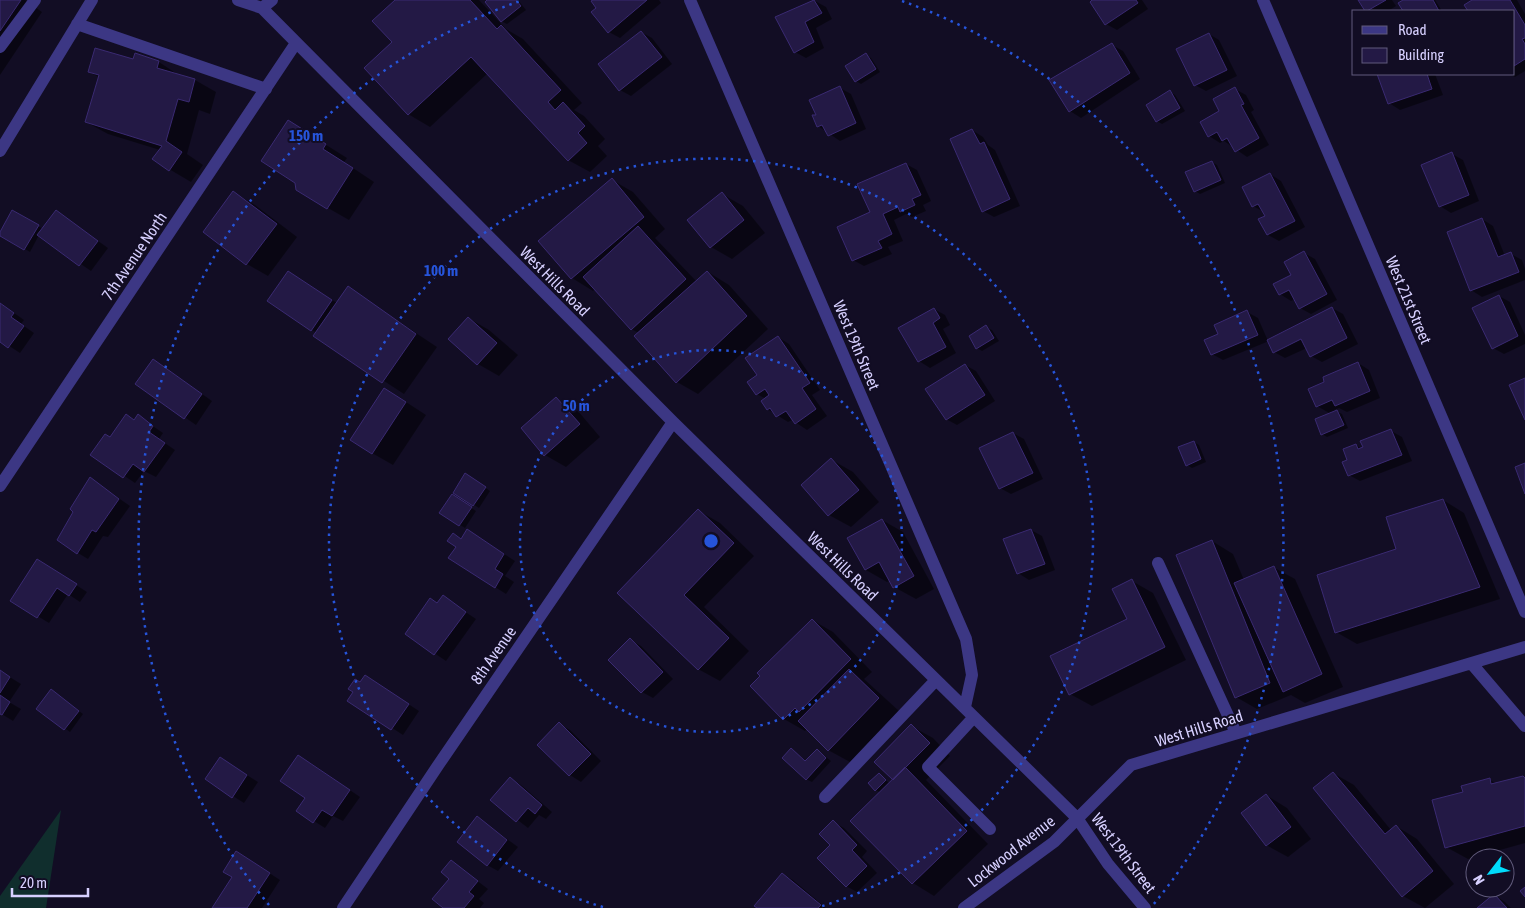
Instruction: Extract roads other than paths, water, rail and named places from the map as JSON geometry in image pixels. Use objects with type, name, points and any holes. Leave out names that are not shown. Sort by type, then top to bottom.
[{"type":"street","points":[[0,47],[35,0]]},
{"type":"street","points":[[0,151],[92,0]]},
{"type":"street","name":"West Hills Road","points":[[238,0],[267,4],[296,43],[673,422],[1077,818],[1131,765],[1472,664],[1525,646]]},
{"type":"street","name":"West 19th Street","points":[[690,0],[966,639],[972,674],[965,707]]},
{"type":"street","name":"West 21st Street","points":[[1263,0],[1525,612]]},
{"type":"street","points":[[78,24],[266,89]]},
{"type":"street","name":"7th Avenue North","points":[[0,486],[296,43]]},
{"type":"street","name":"8th Avenue","points":[[343,908],[444,756],[673,422]]},
{"type":"street","points":[[1158,564],[1236,734]]},
{"type":"street","points":[[1472,664],[1525,726]]},
{"type":"street","points":[[826,796],[936,680]]},
{"type":"street","points":[[974,716],[928,768],[990,829]]},
{"type":"street","name":"West 19th Street","points":[[1077,818],[1108,864],[1145,908]]},
{"type":"street","name":"Lockwood Avenue","points":[[964,908],[1054,842],[1077,818]]}]
